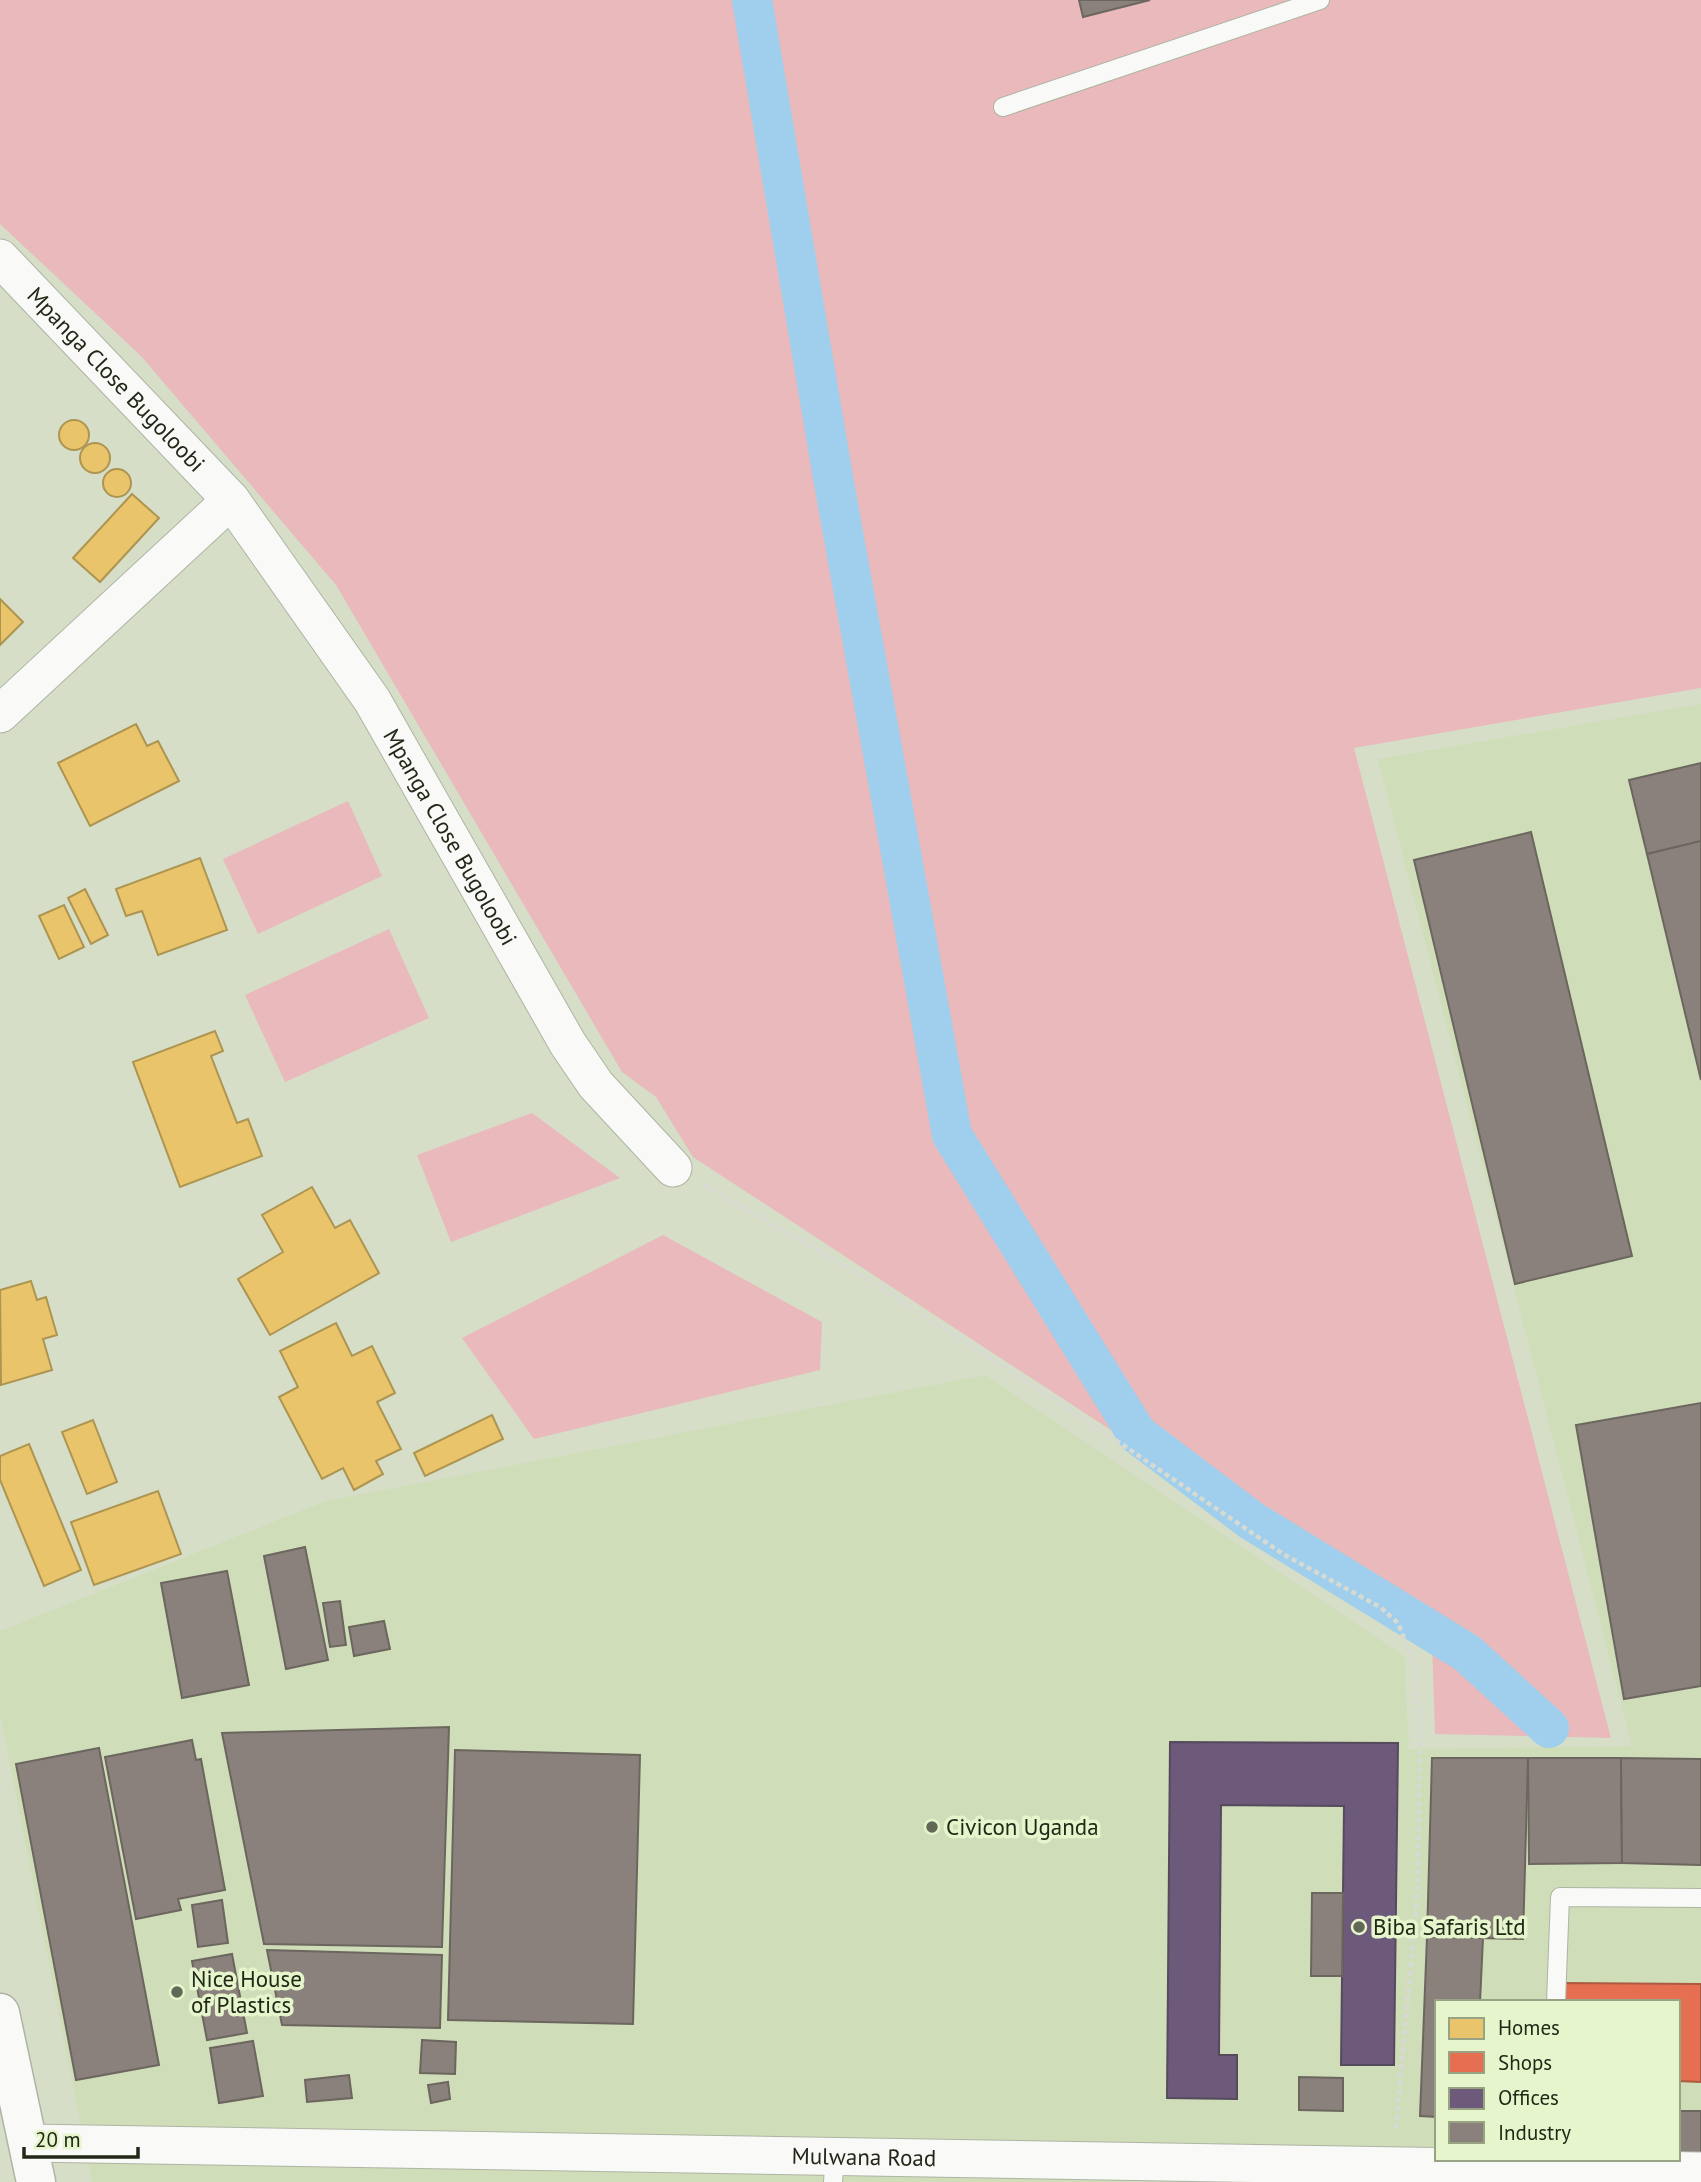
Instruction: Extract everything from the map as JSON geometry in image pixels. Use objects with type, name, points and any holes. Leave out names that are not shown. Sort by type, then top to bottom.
[{"type":"street","name":"Mpanga Close Bugoloobi","points":[[0,258],[231,500],[372,700],[568,1044],[596,1085],[673,1168]]},
{"type":"street","points":[[0,714],[231,500]]},
{"type":"street","points":[[0,2013],[36,2182]]},
{"type":"street","name":"Mulwana Road","points":[[28,2143],[834,2169],[1551,2164],[1701,2171]]},
{"type":"lane","points":[[1003,107],[1320,0]]},
{"type":"lane","points":[[1556,2000],[1560,1896],[1701,1898]]},
{"type":"path","points":[[673,1168],[861,1275],[1092,1424],[1283,1554],[1380,1607],[1398,1623],[1414,1663],[1420,1722],[1419,1858],[1393,2166]]},
{"type":"shaded area","points":[[0,0],[1701,0],[1701,688],[1354,748],[1611,1738],[1435,1734],[1432,1640],[693,1157],[656,1097],[622,1072],[336,585],[141,356],[0,224]]},
{"type":"shaded area","points":[[1701,704],[1701,2182],[92,2182],[0,1714],[0,1631],[326,1501],[985,1375],[1404,1656],[1409,1749],[1632,1746],[1378,759]]},
{"type":"shaded area","points":[[348,801],[382,876],[258,934],[223,859]]},
{"type":"shaded area","points":[[389,929],[429,1018],[285,1082],[245,995]]},
{"type":"shaded area","points":[[532,1113],[620,1178],[451,1242],[417,1155]]},
{"type":"shaded area","points":[[663,1235],[822,1322],[820,1370],[534,1439],[462,1338]]},
{"type":"building: Homes","points":[[74,420],[84,425],[89,435],[84,445],[74,450],[64,445],[59,435],[64,425]]},
{"type":"building: Homes","points":[[95,443],[105,448],[110,458],[105,468],[95,473],[85,468],[80,458],[85,448]]},
{"type":"building: Homes","points":[[117,469],[127,473],[131,483],[127,493],[117,497],[107,493],[103,483],[107,473]]},
{"type":"building: Homes","points":[[132,494],[159,518],[100,582],[73,558]]},
{"type":"building: Homes","points":[[0,599],[23,622],[0,645]]},
{"type":"building: Homes","points":[[136,724],[147,746],[158,741],[179,781],[90,826],[58,763]]},
{"type":"building: Homes","points":[[200,858],[227,930],[158,955],[142,911],[126,916],[116,889]]},
{"type":"building: Homes","points":[[85,889],[108,935],[91,944],[68,898]]},
{"type":"building: Homes","points":[[64,905],[84,947],[59,959],[39,916]]},
{"type":"building: Homes","points":[[215,1031],[223,1051],[211,1056],[237,1123],[248,1119],[262,1156],[180,1187],[133,1062]]},
{"type":"building: Homes","points":[[312,1187],[335,1228],[350,1220],[379,1273],[270,1335],[238,1279],[283,1252],[262,1215]]},
{"type":"building: Homes","points":[[31,1281],[37,1300],[46,1297],[57,1335],[43,1339],[52,1370],[1,1385],[0,1290]]},
{"type":"building: Homes","points":[[336,1323],[352,1356],[372,1346],[395,1393],[377,1402],[401,1449],[376,1461],[383,1474],[354,1490],[343,1468],[322,1479],[279,1397],[298,1387],[280,1351]]},
{"type":"building: Homes","points":[[492,1415],[503,1439],[425,1476],[414,1453]]},
{"type":"building: Homes","points":[[93,1420],[117,1482],[87,1494],[62,1432]]},
{"type":"building: Homes","points":[[29,1444],[81,1570],[44,1586],[0,1480],[0,1456]]},
{"type":"building: Homes","points":[[158,1491],[181,1554],[94,1585],[71,1522]]},
{"type":"building: Shops","points":[[1563,1983],[1701,1984],[1701,2082],[1680,2081],[1680,2000],[1562,2000]]},
{"type":"building: Offices","points":[[1170,1742],[1398,1743],[1394,2065],[1341,2065],[1344,1806],[1221,1805],[1219,2055],[1237,2055],[1237,2099],[1167,2098]]},
{"type":"building: Industry","points":[[1079,0],[1150,0],[1083,17]]},
{"type":"building: Industry","points":[[1701,763],[1701,841],[1647,854],[1629,780]]},
{"type":"building: Industry","points":[[1531,832],[1632,1256],[1515,1284],[1414,860]]},
{"type":"building: Industry","points":[[1701,841],[1701,1080],[1647,854]]},
{"type":"building: Industry","points":[[1701,1403],[1701,1686],[1624,1699],[1576,1425]]},
{"type":"building: Industry","points":[[305,1547],[328,1660],[286,1669],[264,1556]]},
{"type":"building: Industry","points":[[227,1571],[249,1685],[182,1698],[161,1583]]},
{"type":"building: Industry","points":[[340,1601],[346,1645],[330,1647],[323,1603]]},
{"type":"building: Industry","points":[[384,1621],[390,1649],[354,1656],[349,1627]]},
{"type":"building: Industry","points":[[449,1727],[442,1947],[264,1944],[222,1733]]},
{"type":"building: Industry","points":[[192,1740],[196,1760],[201,1759],[225,1890],[178,1899],[181,1910],[136,1919],[105,1757]]},
{"type":"building: Industry","points":[[99,1748],[159,2065],[76,2080],[16,1764]]},
{"type":"building: Industry","points":[[455,1750],[640,1755],[633,2024],[448,2020]]},
{"type":"building: Industry","points":[[1432,1758],[1528,1758],[1523,1939],[1427,1937]]},
{"type":"building: Industry","points":[[1528,1758],[1621,1758],[1622,1863],[1529,1864]]},
{"type":"building: Industry","points":[[1621,1758],[1701,1759],[1701,1865],[1622,1863]]},
{"type":"building: Industry","points":[[1312,1893],[1343,1893],[1342,1976],[1311,1976]]},
{"type":"building: Industry","points":[[222,1900],[228,1943],[198,1947],[192,1905]]},
{"type":"building: Industry","points":[[1427,1937],[1483,1938],[1480,2000],[1435,2000],[1435,2117],[1420,2116]]},
{"type":"building: Industry","points":[[267,1950],[442,1955],[440,2028],[282,2025]]},
{"type":"building: Industry","points":[[232,1954],[247,2033],[207,2040],[192,1961]]},
{"type":"building: Industry","points":[[422,2040],[456,2042],[455,2074],[420,2073]]},
{"type":"building: Industry","points":[[253,2041],[263,2096],[219,2103],[210,2048]]},
{"type":"building: Industry","points":[[349,2075],[352,2098],[307,2102],[305,2080]]},
{"type":"building: Industry","points":[[1299,2077],[1343,2078],[1343,2111],[1299,2110]]},
{"type":"building: Industry","points":[[448,2082],[450,2099],[431,2103],[428,2085]]},
{"type":"building: Industry","points":[[1680,2111],[1701,2111],[1701,2155],[1680,2155]]},
{"type":"waterway","points":[[752,0],[834,483],[952,1135],[1137,1434],[1252,1521],[1467,1653],[1549,1728]]},
{"type":"place","name":"Civicon Uganda","points":[[932,1827]]},
{"type":"place","name":"Biba Safaris Ltd","points":[[1359,1927]]},
{"type":"place","name":"Nice House of Plastics","points":[[177,1992]]}]
